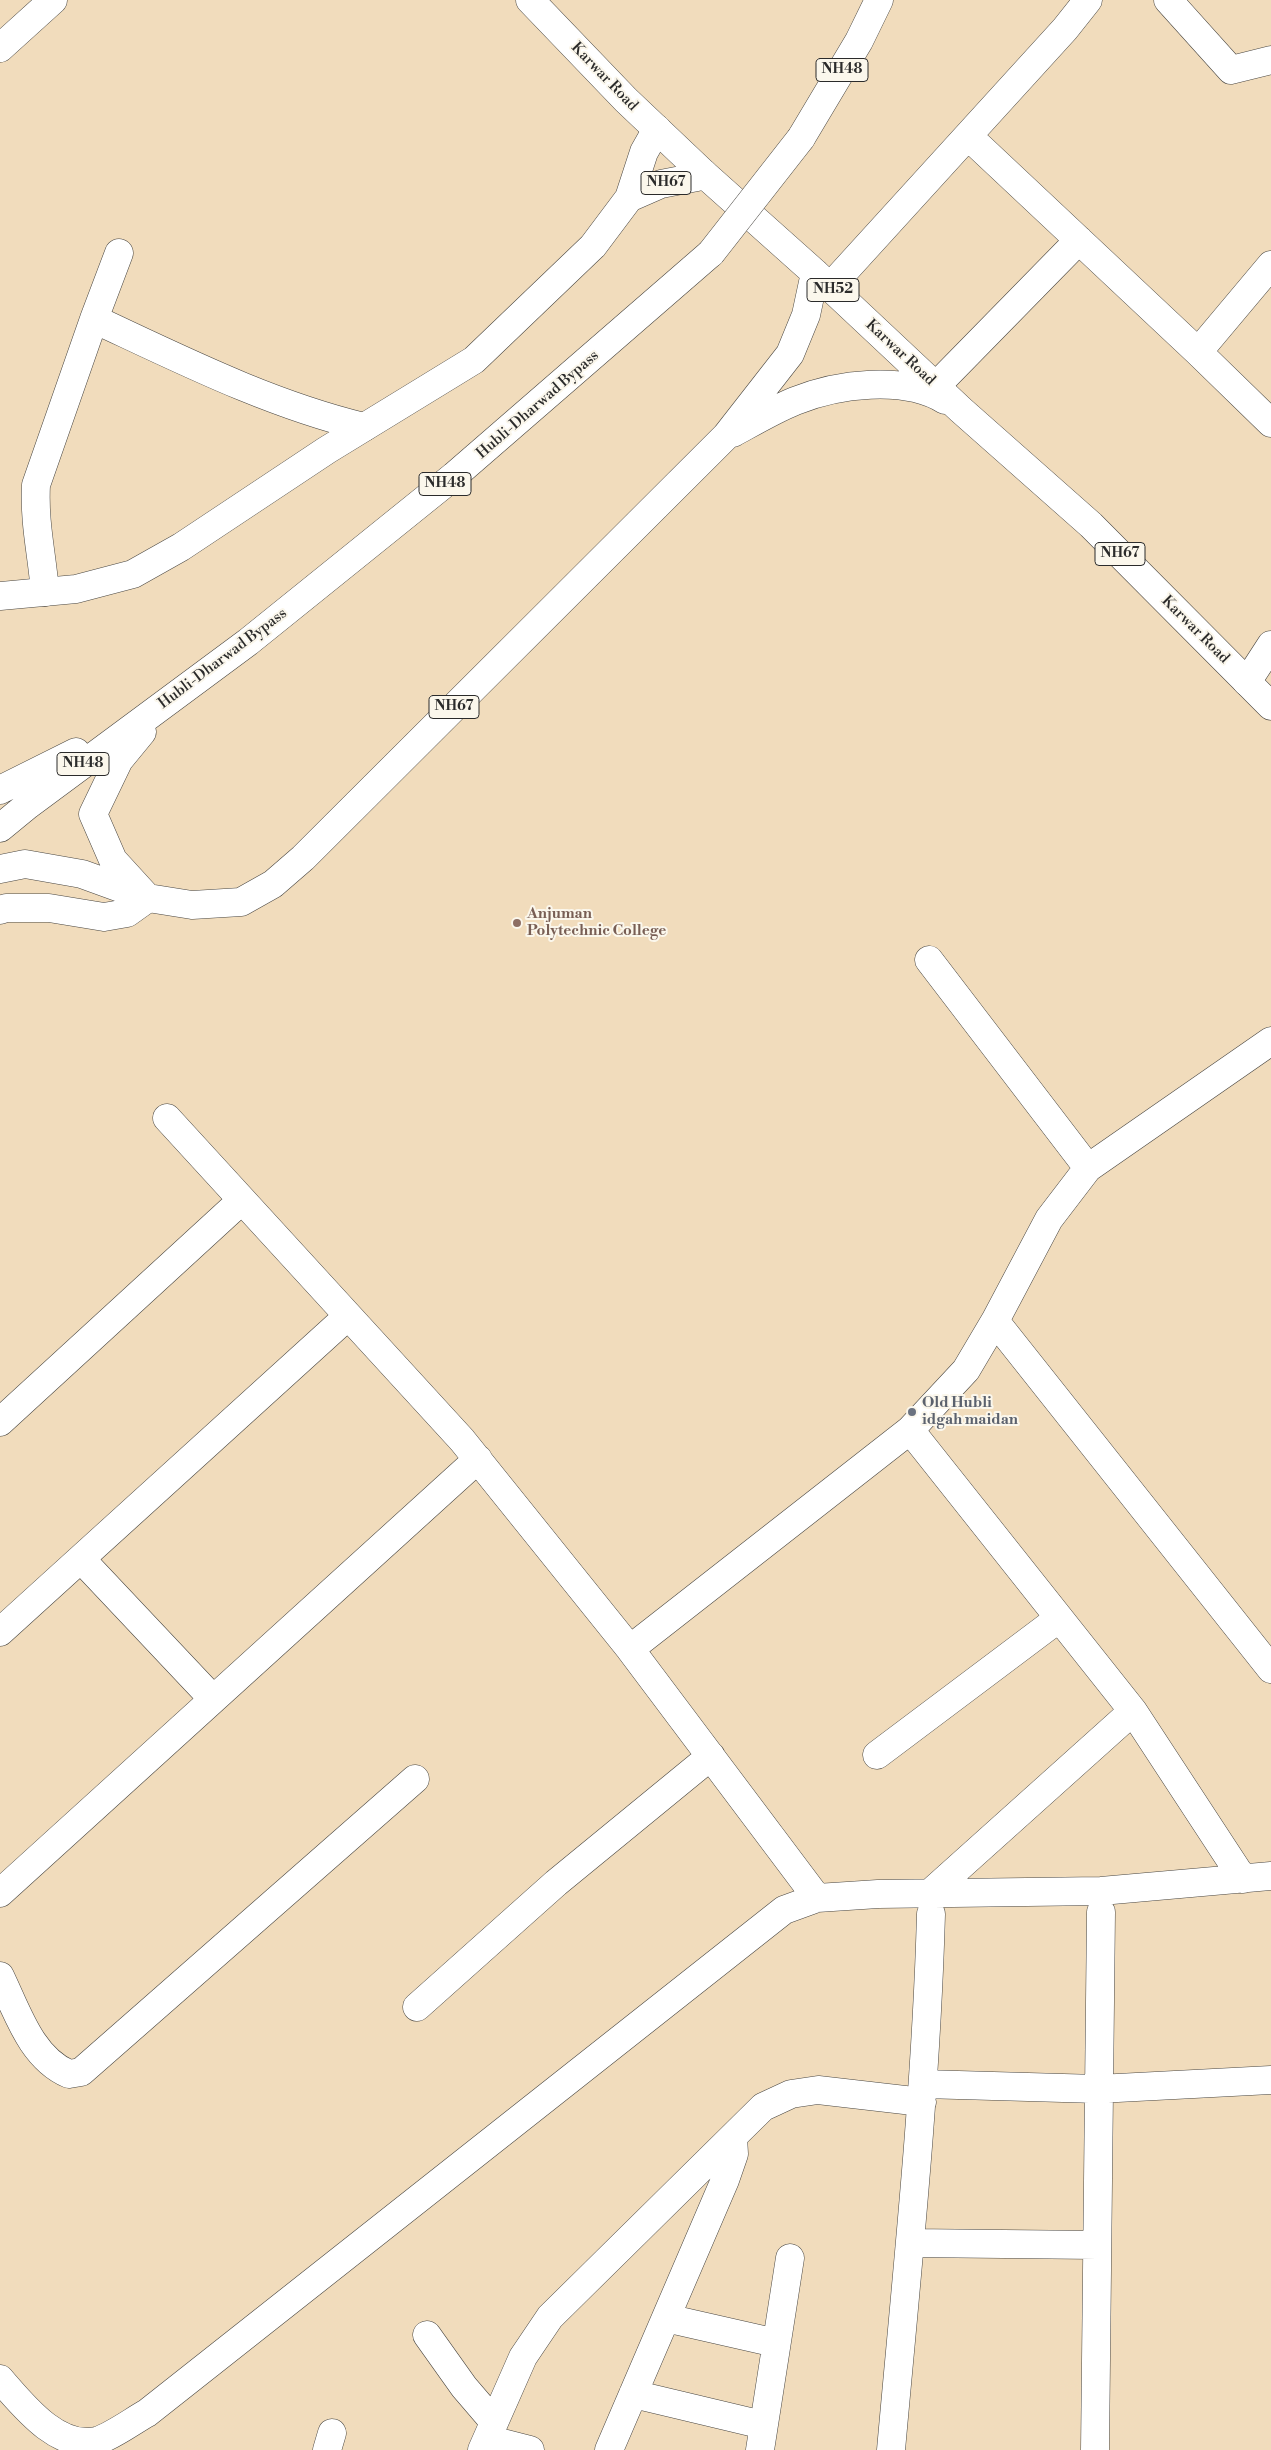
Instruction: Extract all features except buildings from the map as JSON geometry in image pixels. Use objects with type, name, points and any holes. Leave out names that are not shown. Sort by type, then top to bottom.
[{"type":"main road","points":[[0,48],[53,0]]},
{"type":"main road","name":"Karwar Road","points":[[530,0],[703,173],[822,280],[961,410],[1091,526],[1271,706]]},
{"type":"main road","name":"Hubli-Dharwad Bypass","points":[[0,828],[28,804],[248,642],[478,456],[711,253],[801,138],[859,41],[879,0]]},
{"type":"main road","points":[[726,436],[790,354],[822,280],[968,136],[1065,29],[1088,0]]},
{"type":"main road","points":[[1168,0],[1231,70],[1271,60]]},
{"type":"main road","points":[[629,198],[644,152],[657,129]]},
{"type":"main road","points":[[968,136],[1271,423]]},
{"type":"main road","name":"NH67","points":[[0,596],[76,589],[133,574],[181,547],[364,427],[474,360],[593,246],[629,198],[661,184],[697,177],[703,173]]},
{"type":"main road","points":[[936,386],[1079,240]]},
{"type":"main road","points":[[45,592],[43,563],[34,514],[36,486],[119,253]]},
{"type":"main road","points":[[1198,352],[1271,265]]},
{"type":"main road","points":[[94,319],[237,385],[326,418],[364,427]]},
{"type":"main road","name":"NH67","points":[[148,898],[192,906],[241,902],[273,884],[310,851],[726,436],[795,401],[841,389],[889,383],[934,393],[961,410]]},
{"type":"main road","points":[[1247,682],[1271,644]]},
{"type":"main road","points":[[0,790],[57,763],[167,702]]},
{"type":"main road","points":[[148,898],[113,860],[93,814],[119,760],[167,702]]},
{"type":"main road","points":[[0,869],[24,864],[82,874],[148,898]]},
{"type":"main road","points":[[0,910],[6,908],[49,908],[104,917],[127,913],[148,898]]},
{"type":"main road","points":[[930,960],[1088,1168]]},
{"type":"main road","points":[[630,1649],[910,1430],[966,1370],[1049,1219],[1088,1168],[1271,1041]]},
{"type":"main road","points":[[167,1118],[478,1459],[630,1649],[818,1898]]},
{"type":"main road","points":[[0,1422],[242,1200]]},
{"type":"main road","points":[[0,1632],[348,1316]]},
{"type":"main road","points":[[995,1320],[1271,1668]]},
{"type":"main road","points":[[910,1430],[1132,1711],[1243,1879]]},
{"type":"main road","points":[[0,1893],[478,1459]]},
{"type":"main road","points":[[81,1559],[213,1699]]},
{"type":"main road","points":[[877,1756],[1058,1619]]},
{"type":"main road","points":[[891,2450],[922,2093],[930,1904],[1132,1711]]},
{"type":"main road","points":[[417,2007],[556,1884],[711,1756]]},
{"type":"main road","points":[[0,1976],[24,2027],[44,2059],[69,2074],[81,2072],[415,1779]]},
{"type":"main road","points":[[0,2379],[45,2430],[70,2443],[95,2442],[147,2413],[784,1910],[818,1898],[878,1894],[930,1904],[1271,1876]]},
{"type":"main road","points":[[1095,2450],[1101,1912]]},
{"type":"main road","points":[[488,2437],[523,2358],[550,2317],[763,2107],[791,2094],[818,2090],[922,2093],[1098,2089],[1271,2080]]},
{"type":"main road","points":[[609,2450],[725,2180],[734,2154],[733,2136]]},
{"type":"main road","points":[[910,2242],[1097,2245]]},
{"type":"main road","points":[[633,2394],[762,2437],[790,2258]]},
{"type":"main road","points":[[666,2318],[776,2343]]},
{"type":"main road","points":[[427,2335],[464,2387],[488,2437],[530,2450]]},
{"type":"place","name":"Anjuman Polytechnic College","points":[[517,923]]},
{"type":"place","name":"Old Hubli idgah maidan","points":[[912,1412]]}]
